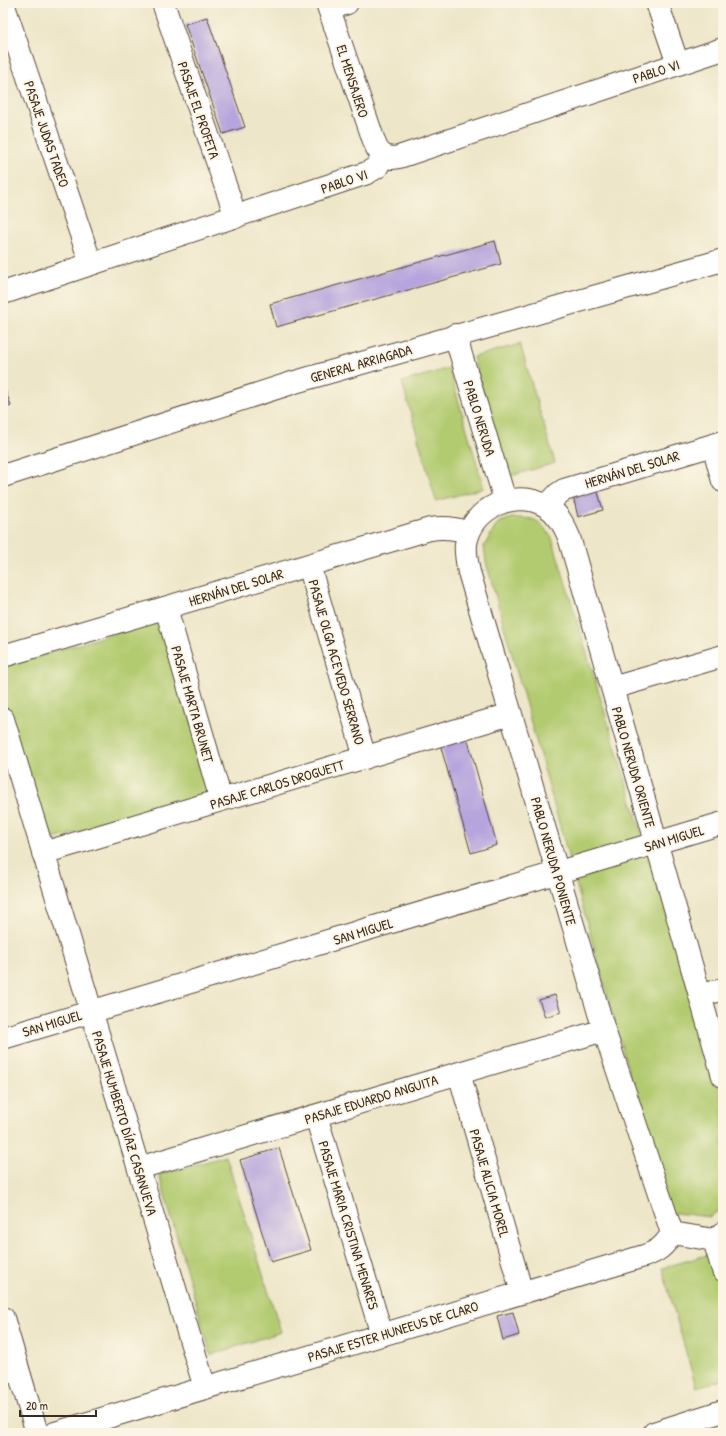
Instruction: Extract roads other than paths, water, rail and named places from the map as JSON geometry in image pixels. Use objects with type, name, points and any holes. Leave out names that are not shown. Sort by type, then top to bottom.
[{"type":"street","name":"PASAJE JUDAS TADEO","points":[[4,3],[91,264]]},
{"type":"street","name":"PASAJE EL PROFETA","points":[[163,3],[236,217]]},
{"type":"street","points":[[657,3],[678,64]]},
{"type":"street","name":"EL MENSAJERO","points":[[334,5],[375,144],[378,151],[383,156]]},
{"type":"street","name":"PABLO VI","points":[[3,293],[368,173],[377,167],[383,156],[389,158],[400,157],[723,49]]},
{"type":"street","name":"GENERAL ARRIAGADA","points":[[3,476],[295,382],[723,260]]},
{"type":"street","name":"PABLO NERUDA","points":[[455,336],[505,500]]},
{"type":"street","points":[[718,444],[723,481]]},
{"type":"street","name":"HERNÁN DEL SOLAR","points":[[547,506],[564,490],[718,444]]},
{"type":"street","name":"PABLO NERUDA ORIENTE","points":[[505,500],[520,498],[534,500],[547,506],[557,515],[564,525],[569,537],[723,1076]]},
{"type":"street","name":"PABLO NERUDA PONIENTE","points":[[505,500],[495,504],[485,511],[469,533],[466,544],[467,565],[604,1030],[672,1233]]},
{"type":"street","name":"HERNÁN DEL SOLAR","points":[[3,656],[430,529],[451,528],[469,533]]},
{"type":"street","name":"PASAJE OLGA ACEVEDO SERRANO","points":[[309,565],[365,758]]},
{"type":"street","name":"PASAJE MARTA BRUNET","points":[[166,608],[221,800]]},
{"type":"street","points":[[612,688],[723,656]]},
{"type":"street","name":"PASAJE CARLOS DROGUETT","points":[[43,853],[511,714]]},
{"type":"street","name":"PASAJE HUMBERTO DÍAZ CASANUEVA","points":[[3,719],[205,1388]]},
{"type":"street","name":"SAN MIGUEL","points":[[3,1038],[723,823]]},
{"type":"street","points":[[700,996],[723,989]]},
{"type":"street","name":"PASAJE EDUARDO ANGUITA","points":[[139,1168],[604,1030]]},
{"type":"street","name":"PASAJE ALICIA MOREL","points":[[459,1073],[522,1293]]},
{"type":"street","name":"PASAJE MARIA CRISTINA MENARES","points":[[316,1116],[382,1335]]},
{"type":"street","points":[[672,1233],[718,1236],[723,1270]]},
{"type":"street","name":"PASAJE ESTER HUNEEUS DE CLARO","points":[[55,1433],[653,1253],[668,1241],[672,1233]]},
{"type":"street","points":[[3,1318],[37,1433]]},
{"type":"street","points":[[654,1433],[723,1411]]}]
